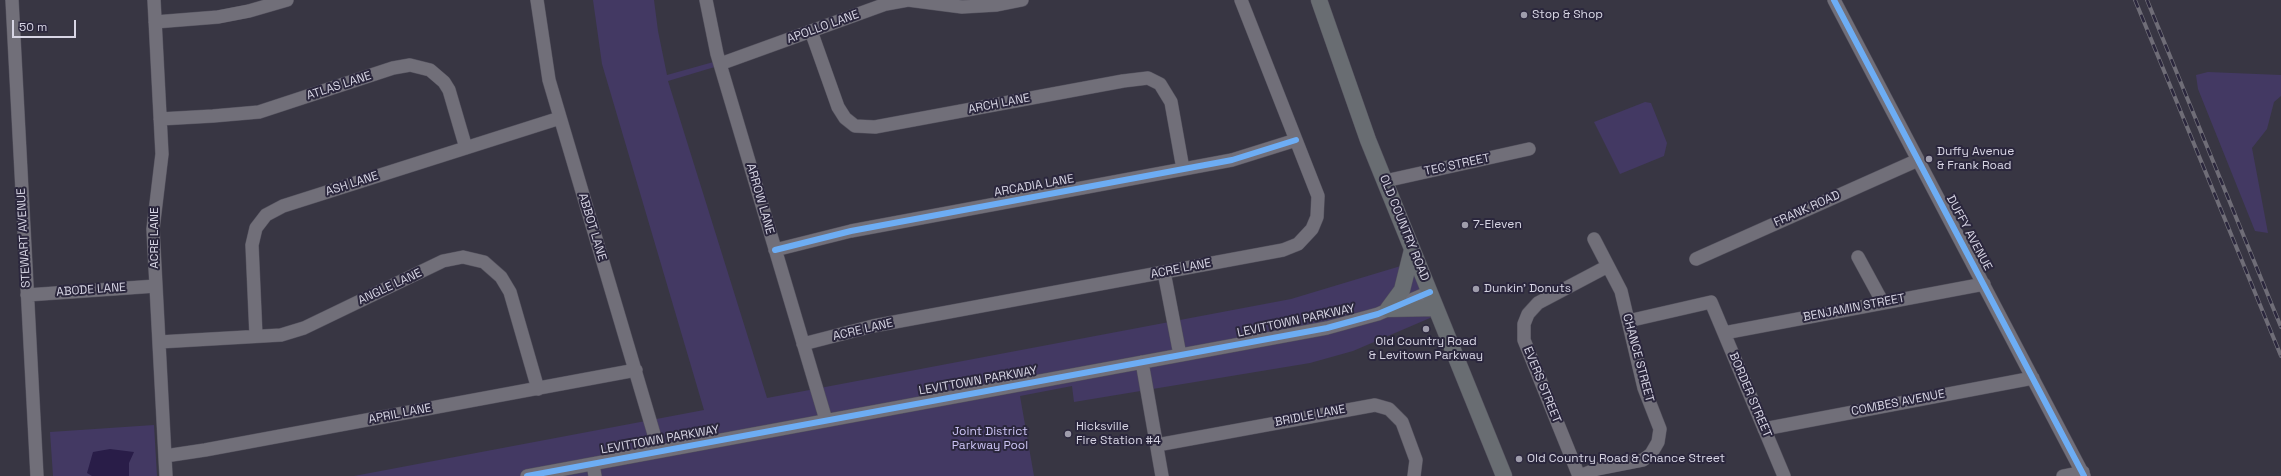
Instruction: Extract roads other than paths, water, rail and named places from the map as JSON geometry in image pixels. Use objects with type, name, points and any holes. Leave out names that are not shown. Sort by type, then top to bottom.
[{"type":"main road","name":"OLD COUNTRY ROAD","points":[[1319,0],[1348,85],[1385,181],[1504,476]]},
{"type":"main road","points":[[1388,309],[1402,290],[1412,250]]},
{"type":"main road","points":[[1388,309],[1435,308]]},
{"type":"street","name":"STEWART AVENUE","points":[[12,0],[37,476]]},
{"type":"street","name":"ACRE LANE","points":[[154,0],[161,167],[153,222],[166,476]]},
{"type":"street","points":[[155,22],[218,17],[249,11],[287,0]]},
{"type":"street","name":"ABBOT LANE","points":[[537,0],[543,48],[560,118],[659,451]]},
{"type":"street","name":"ARROW LANE","points":[[706,0],[720,64],[826,420]]},
{"type":"street","name":"APOLLO LANE","points":[[720,64],[899,1],[926,1],[962,7],[997,5],[1022,0]]},
{"type":"street","name":"ACRE LANE","points":[[803,344],[873,326],[1283,250],[1305,238],[1317,217],[1318,196],[1241,0]]},
{"type":"street","name":"DUFFY AVENUE","points":[[1834,0],[2084,474]]},
{"type":"street","name":"ARCH LANE","points":[[811,31],[838,107],[845,118],[855,126],[875,127],[1123,80],[1148,78],[1160,84],[1171,102],[1183,169]]},
{"type":"street","name":"ATLAS LANE","points":[[160,119],[259,112],[393,68],[410,65],[430,70],[444,82],[466,148]]},
{"type":"street","name":"ASH LANE","points":[[256,336],[252,245],[256,228],[266,216],[283,206],[560,118]]},
{"type":"street","name":"ARCADIA LANE","points":[[775,250],[851,231],[1232,160],[1296,140]]},
{"type":"street","name":"TEC STREET","points":[[1385,181],[1529,149]]},
{"type":"street","name":"FRANK ROAD","points":[[1696,259],[1918,160]]},
{"type":"street","name":"CHANCE STREET","points":[[1580,476],[1597,470],[1643,460],[1651,454],[1658,442],[1660,429],[1644,388],[1621,291],[1594,239]]},
{"type":"street","name":"ANGLE LANE","points":[[159,342],[281,335],[304,328],[443,261],[463,257],[474,259],[492,267],[501,277],[510,292],[538,389]]},
{"type":"street","points":[[1858,257],[1883,303]]},
{"type":"street","name":"EVERS STREET","points":[[1580,476],[1524,340],[1524,324],[1528,314],[1538,303],[1608,266]]},
{"type":"street","points":[[1164,272],[1180,355]]},
{"type":"street","name":"BENJAMIN STREET","points":[[1724,333],[1984,284]]},
{"type":"street","name":"ABODE LANE","points":[[27,294],[156,286]]},
{"type":"street","name":"LEVITTOWN PARKWAY","points":[[527,476],[594,470],[659,451],[1327,328],[1388,309],[1430,292]]},
{"type":"street","name":"BORDER STREET","points":[[1628,321],[1711,302],[1784,476]]},
{"type":"street","points":[[1142,362],[1162,476]]},
{"type":"street","name":"APRIL LANE","points":[[165,456],[212,449],[636,370]]},
{"type":"street","name":"COMBES AVENUE","points":[[1764,428],[2033,378]]},
{"type":"street","name":"BRIDLE LANE","points":[[1157,445],[1375,405],[1389,409],[1402,422],[1416,460],[1414,476]]},
{"type":"street","points":[[2063,476],[2084,474]]},
{"type":"railway","points":[[2135,0],[2281,356]]},
{"type":"railway","points":[[2147,0],[2281,327]]},
{"type":"place","name":"Stop & Shop","points":[[1524,15]]},
{"type":"place","name":"Duffy Avenue & Frank Road","points":[[1929,159]]},
{"type":"place","name":"7-Eleven","points":[[1465,225]]},
{"type":"place","name":"Dunkin' Donuts","points":[[1476,289]]},
{"type":"place","name":"Old Country Road & Levitown Parkway","points":[[1426,329]]},
{"type":"place","name":"Hicksville Fire Station #4","points":[[1068,434]]},
{"type":"place","name":"Old Country Road & Chance Street","points":[[1519,459]]},
{"type":"park label","name":"Joint District Parkway Pool","points":[[990,439]]}]
